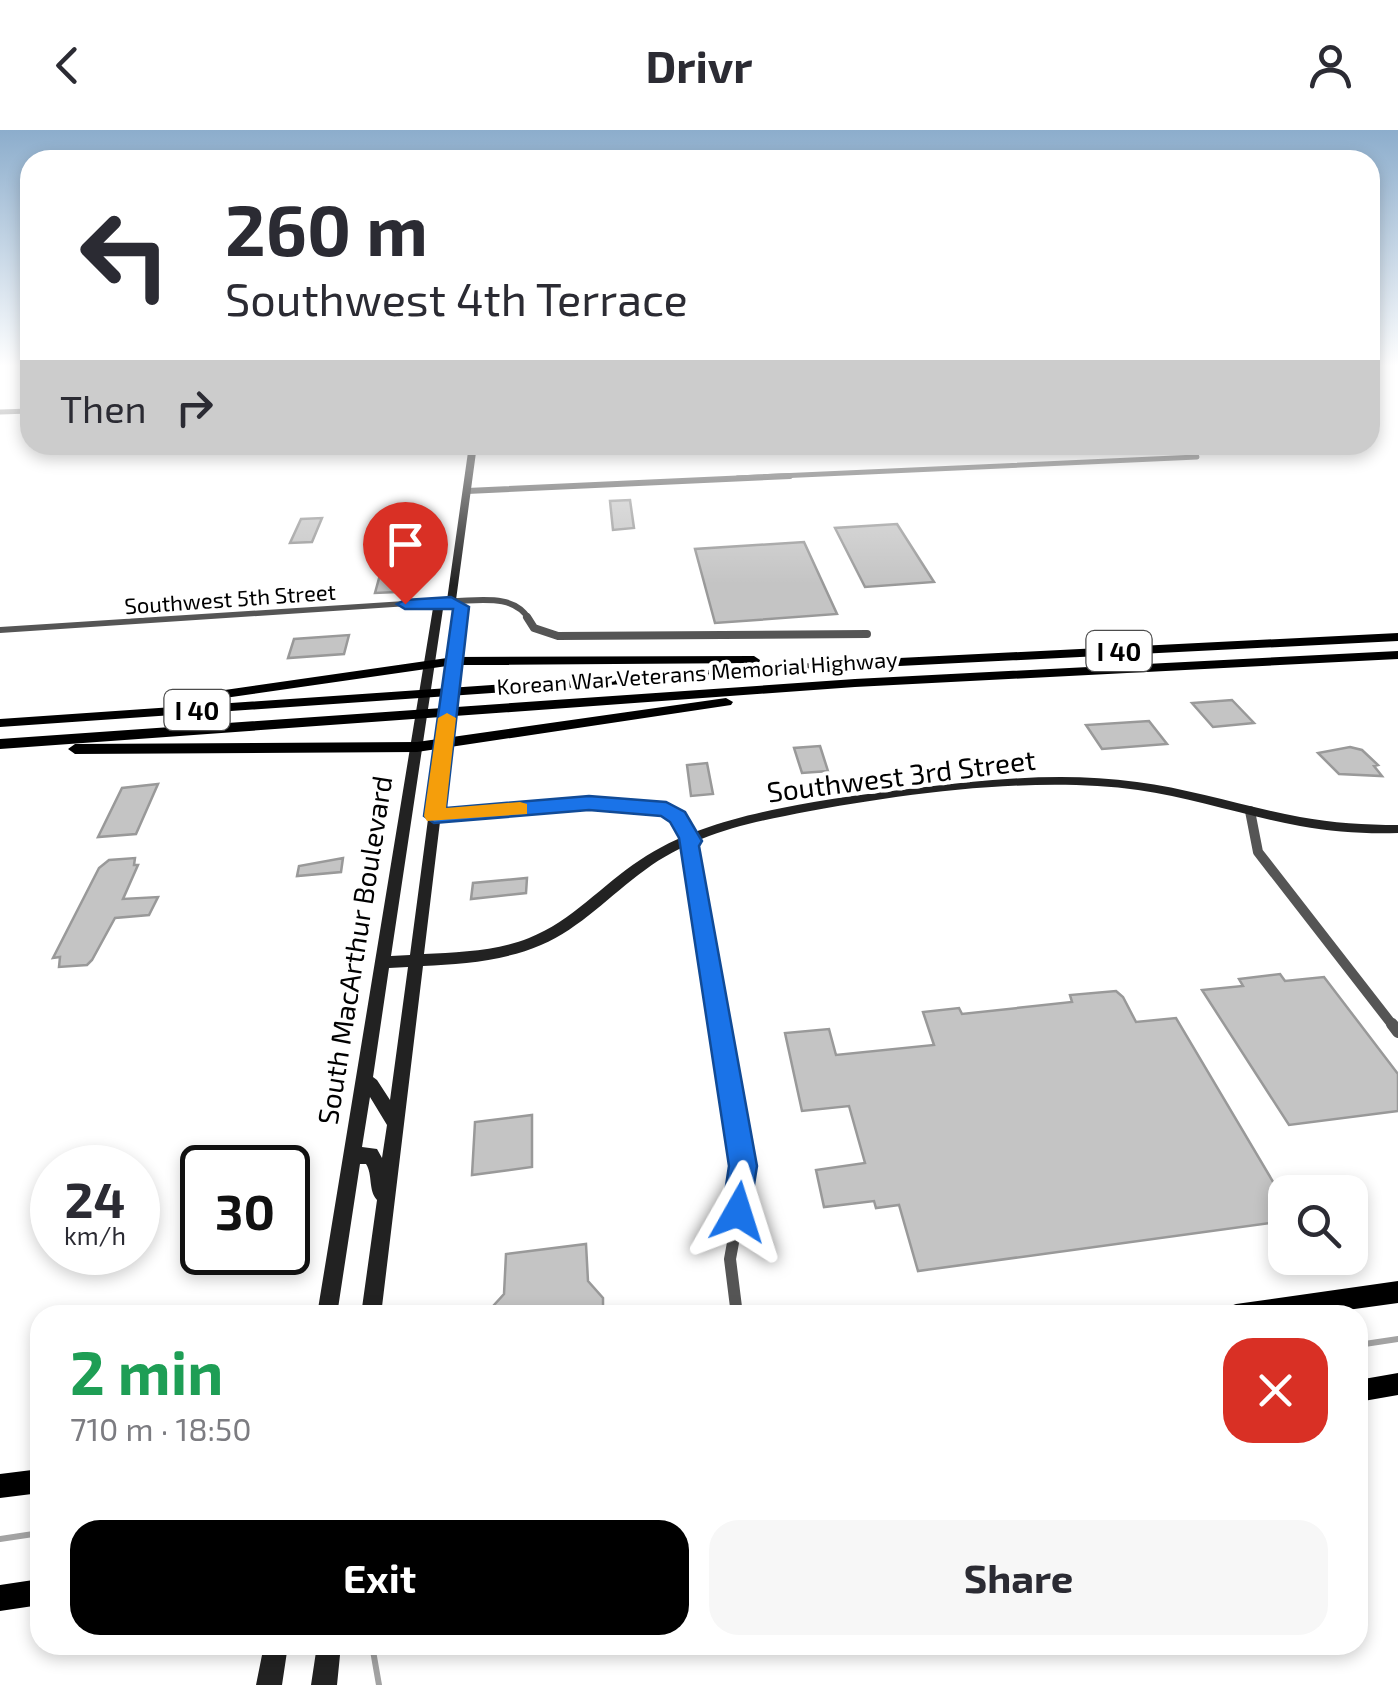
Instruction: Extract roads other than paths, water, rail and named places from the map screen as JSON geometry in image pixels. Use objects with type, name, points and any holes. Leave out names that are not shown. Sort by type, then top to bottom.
[{"type":"highway","name":"Korean War Veterans Memorial Highway","points":[[0,722],[840,665],[1398,637]]},
{"type":"highway","name":"Korean War Veterans Memorial Highway","points":[[0,745],[856,683],[1398,655]]},
{"type":"highway","points":[[0,722],[172,702],[454,661],[695,659],[840,665]]},
{"type":"highway","points":[[0,745],[418,747],[856,683]]},
{"type":"main road","name":"South MacArthur Boulevard","points":[[451,602],[472,455]]},
{"type":"main road","name":"South MacArthur Boulevard","points":[[372,1305],[461,607],[451,602]]},
{"type":"main road","name":"South MacArthur Boulevard","points":[[330,1305],[438,608],[451,602]]},
{"type":"main road","name":"Southwest 3rd Street","points":[[382,963],[530,944],[552,933],[646,862],[752,819],[832,803],[1076,781],[1143,786],[1337,828],[1398,829]]},
{"type":"main road","points":[[364,1081],[395,1124]]},
{"type":"main road","points":[[352,1156],[371,1155],[375,1160],[384,1213]]},
{"type":"main road","points":[[1306,1305],[1398,1292]]},
{"type":"main road","points":[[1368,1390],[1398,1384]]},
{"type":"main road","points":[[0,1486],[30,1482]]},
{"type":"main road","points":[[0,1598],[30,1594]]},
{"type":"main road","points":[[269,1685],[274,1655]]},
{"type":"main road","points":[[324,1685],[328,1655]]},
{"type":"street","points":[[467,491],[1196,457]]},
{"type":"street","name":"Southwest 5th Street","points":[[0,630],[509,601],[521,606],[534,628],[558,636],[867,634]]},
{"type":"street","points":[[434,816],[589,803],[666,809],[678,817],[690,842],[743,1166],[743,1188],[730,1259],[736,1305]]},
{"type":"street","points":[[1250,812],[1258,852],[1398,1032]]},
{"type":"waterway","points":[[1368,1344],[1398,1339]]},
{"type":"waterway","points":[[0,1539],[30,1534]]},
{"type":"waterway","points":[[374,1655],[379,1685]]}]
